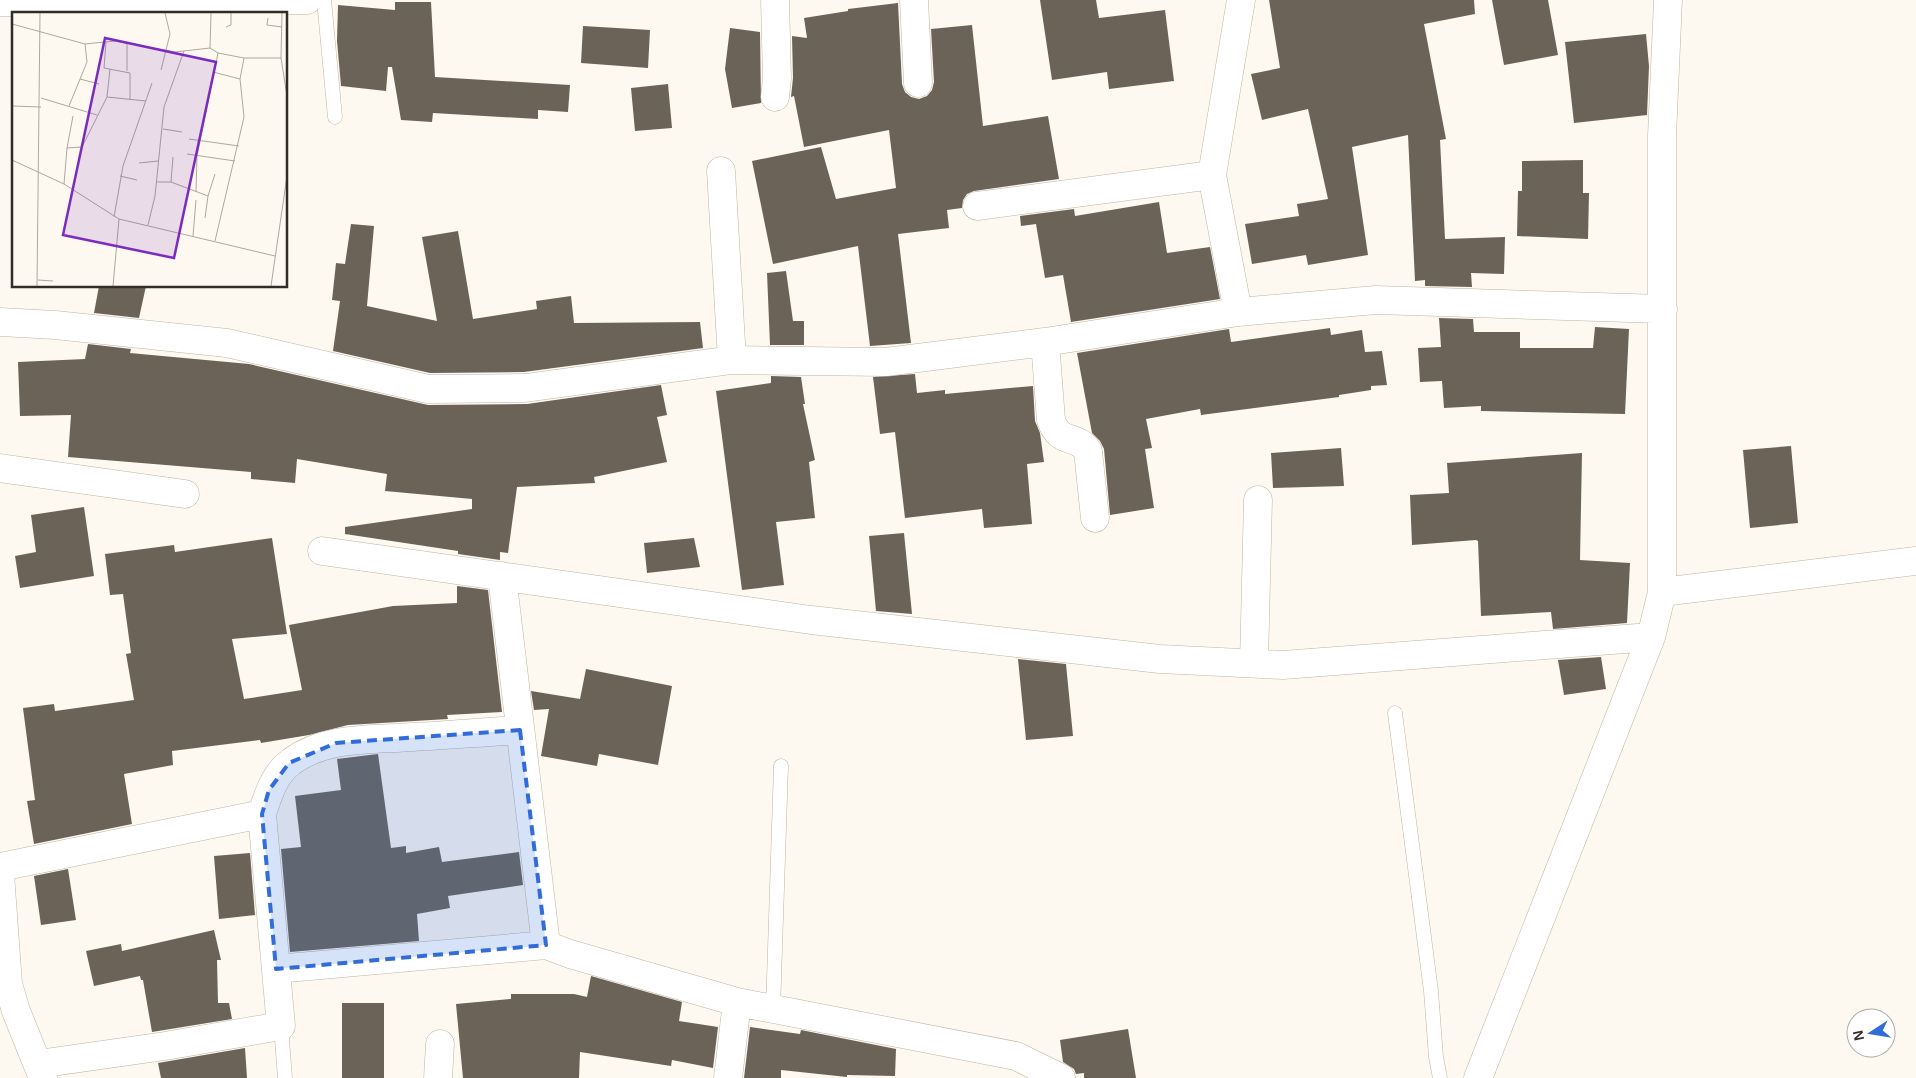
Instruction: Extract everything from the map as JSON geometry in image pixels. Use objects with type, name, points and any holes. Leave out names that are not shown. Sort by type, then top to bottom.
[{"type":"street","points":[[0,2],[106,3],[307,0]]},
{"type":"street","points":[[775,0],[777,78],[775,97]]},
{"type":"street","points":[[914,0],[918,83]]},
{"type":"street","points":[[1238,312],[1212,175],[1241,0]]},
{"type":"street","points":[[1478,1078],[1651,637],[1662,592],[1662,136],[1668,0]]},
{"type":"street","points":[[721,171],[722,216],[732,360]]},
{"type":"street","points":[[977,206],[1212,175]]},
{"type":"street","points":[[0,322],[55,325],[227,343],[428,389],[525,388],[732,360],[886,362],[1045,342],[1238,312],[1376,300],[1662,309]]},
{"type":"street","points":[[1045,342],[1051,420],[1054,429],[1059,435],[1084,445],[1088,451],[1095,518]]},
{"type":"street","points":[[0,468],[185,494]]},
{"type":"street","points":[[1254,664],[1258,500]]},
{"type":"street","points":[[322,551],[811,620],[1160,659],[1283,665],[1651,637]]},
{"type":"street","points":[[1662,592],[1916,560]]},
{"type":"street","points":[[502,576],[546,945]]},
{"type":"street","points":[[0,874],[8,984],[16,1011],[40,1071],[165,1046],[281,1026],[262,814],[269,790],[278,775],[289,762],[307,752],[336,742],[520,730]]},
{"type":"street","points":[[0,867],[262,814]]},
{"type":"street","points":[[276,969],[546,945],[570,954],[737,1002],[1016,1056],[1062,1078]]},
{"type":"street","points":[[728,1078],[737,1002]]},
{"type":"street","points":[[438,1078],[440,1044]]},
{"type":"lane","points":[[324,0],[335,117]]},
{"type":"lane","points":[[1395,713],[1431,991],[1436,1057],[1440,1078]]},
{"type":"lane","points":[[772,1010],[781,766]]},
{"type":"lane","points":[[281,1026],[285,1078]]},
{"type":"highlighted area","points":[[520,730],[546,945],[276,969],[262,814],[269,790],[289,763],[336,743]]},
{"type":"building","points":[[1040,0],[1096,0],[1099,18],[1165,10],[1174,81],[1109,89],[1107,72],[1052,80]]},
{"type":"building","points":[[1269,0],[1474,0],[1475,14],[1424,24],[1446,139],[1440,140],[1445,239],[1505,237],[1504,274],[1471,273],[1472,287],[1425,286],[1425,280],[1415,281],[1408,135],[1352,147],[1368,255],[1308,265],[1306,255],[1252,264],[1245,224],[1299,216],[1297,204],[1328,199],[1308,109],[1262,120],[1251,74],[1280,68]]},
{"type":"building","points":[[1492,0],[1548,0],[1558,55],[1504,65]]},
{"type":"building","points":[[395,2],[431,2],[435,77],[570,85],[568,112],[538,110],[538,119],[433,113],[432,122],[401,120],[392,67],[388,67],[386,91],[341,86],[337,41],[338,5],[395,10]]},
{"type":"building","points":[[898,3],[902,84],[905,92],[911,97],[919,99],[927,96],[932,90],[934,82],[931,29],[972,25],[983,126],[1048,116],[1059,179],[974,191],[967,194],[963,200],[962,208],[947,210],[949,228],[898,234],[911,343],[870,346],[858,246],[773,264],[752,161],[821,147],[836,199],[896,188],[889,130],[804,147],[794,96],[791,97],[793,78],[792,36],[807,38],[804,18],[848,11],[848,9]]},
{"type":"building","points":[[583,26],[650,30],[648,68],[581,63]]},
{"type":"building","points":[[730,28],[760,32],[761,103],[732,108],[725,69]]},
{"type":"building","points":[[1646,34],[1649,66],[1647,115],[1574,123],[1565,42]]},
{"type":"building","points":[[668,84],[672,128],[635,131],[631,88]]},
{"type":"building","points":[[1583,160],[1583,193],[1589,193],[1588,239],[1517,236],[1518,191],[1522,191],[1522,161]]},
{"type":"building","points":[[1159,202],[1167,253],[1210,247],[1220,299],[1071,322],[1063,275],[1045,278],[1036,224],[1021,226],[1020,216],[1074,209],[1075,216]]},
{"type":"building","points":[[351,224],[374,226],[367,306],[437,321],[422,237],[458,231],[473,319],[537,309],[536,301],[571,296],[574,323],[700,322],[703,348],[524,372],[430,373],[333,351],[340,301],[332,300],[336,263],[345,264]]},
{"type":"building","points":[[786,271],[793,321],[804,321],[804,345],[770,345],[767,273]]},
{"type":"building","points":[[99,288],[146,288],[139,318],[94,313]]},
{"type":"building","points":[[1439,318],[1473,319],[1474,332],[1520,332],[1520,348],[1593,348],[1595,327],[1629,329],[1625,414],[1481,411],[1481,406],[1444,408],[1442,381],[1420,382],[1418,348],[1441,347]]},
{"type":"building","points":[[1330,328],[1331,335],[1362,330],[1365,352],[1382,351],[1387,385],[1371,386],[1371,390],[1339,395],[1339,397],[1201,415],[1200,409],[1146,419],[1152,448],[1145,449],[1154,508],[1110,515],[1104,449],[1100,441],[1092,433],[1077,353],[1229,329],[1231,342]]},
{"type":"building","points":[[88,344],[131,349],[130,353],[249,364],[428,405],[527,404],[661,385],[667,415],[657,417],[667,462],[594,477],[595,483],[517,487],[508,553],[500,552],[500,560],[458,554],[458,551],[345,534],[345,527],[472,509],[472,499],[385,491],[387,474],[297,459],[295,483],[251,479],[251,472],[68,457],[71,415],[20,416],[18,362],[85,359]]},
{"type":"building","points":[[915,374],[917,393],[945,390],[945,394],[1033,386],[1035,421],[1040,433],[1044,462],[1027,464],[1032,524],[984,528],[982,509],[905,518],[895,432],[880,434],[873,377]]},
{"type":"building","points":[[771,376],[801,377],[805,404],[803,404],[815,460],[809,462],[815,518],[776,522],[784,585],[742,590],[716,391],[771,383]]},
{"type":"building","points":[[1791,446],[1798,523],[1750,528],[1743,450]]},
{"type":"building","points":[[1341,448],[1344,486],[1273,488],[1271,453]]},
{"type":"building","points":[[1582,453],[1580,560],[1630,563],[1627,623],[1553,629],[1551,612],[1481,616],[1478,541],[1412,545],[1410,495],[1449,493],[1447,463]]},
{"type":"building","points":[[84,507],[94,576],[20,588],[15,556],[36,552],[31,515]]},
{"type":"building","points":[[904,533],[912,614],[876,611],[869,536]]},
{"type":"building","points":[[272,538],[287,634],[232,639],[244,699],[302,690],[289,625],[393,606],[457,603],[457,586],[488,590],[502,712],[447,715],[448,719],[348,725],[309,735],[261,743],[260,740],[172,751],[173,765],[124,774],[132,824],[34,844],[27,801],[35,800],[23,708],[54,704],[55,711],[134,700],[126,654],[131,653],[123,594],[110,595],[105,554],[174,545],[175,552]]},
{"type":"building","points":[[694,538],[700,567],[647,573],[644,543]]},
{"type":"building","points":[[1601,657],[1606,689],[1564,695],[1558,660]]},
{"type":"building","points":[[1018,659],[1066,664],[1073,736],[1026,740]]},
{"type":"building","points":[[586,669],[672,686],[658,765],[599,754],[597,766],[541,756],[549,709],[534,710],[531,691],[580,699]]},
{"type":"building","points":[[378,754],[391,848],[406,846],[406,853],[439,847],[442,862],[519,852],[523,885],[448,896],[450,908],[417,914],[419,941],[290,952],[281,849],[301,847],[295,796],[341,790],[337,759]]},
{"type":"building","points":[[250,853],[255,915],[219,919],[214,856]]},
{"type":"building","points":[[68,869],[76,920],[41,925],[34,876]]},
{"type":"building","points":[[214,930],[221,960],[217,960],[218,1003],[229,1003],[232,1019],[152,1032],[143,980],[141,980],[140,976],[94,986],[86,951],[121,944],[122,951]]},
{"type":"building","points":[[591,976],[682,1002],[679,1021],[718,1027],[713,1068],[672,1060],[671,1066],[580,1052],[579,1078],[463,1078],[456,1004],[511,999],[511,994],[574,994],[587,997]]},
{"type":"building","points":[[342,1003],[384,1003],[384,1078],[342,1078]]},
{"type":"building","points":[[750,1027],[800,1034],[801,1030],[896,1049],[895,1076],[847,1075],[847,1077],[781,1070],[781,1078],[744,1078]]},
{"type":"building","points":[[1128,1029],[1136,1078],[1084,1078],[1084,1073],[1076,1074],[1074,1069],[1063,1062],[1060,1040]]},
{"type":"building","points":[[245,1048],[247,1078],[161,1078],[158,1063]]}]
